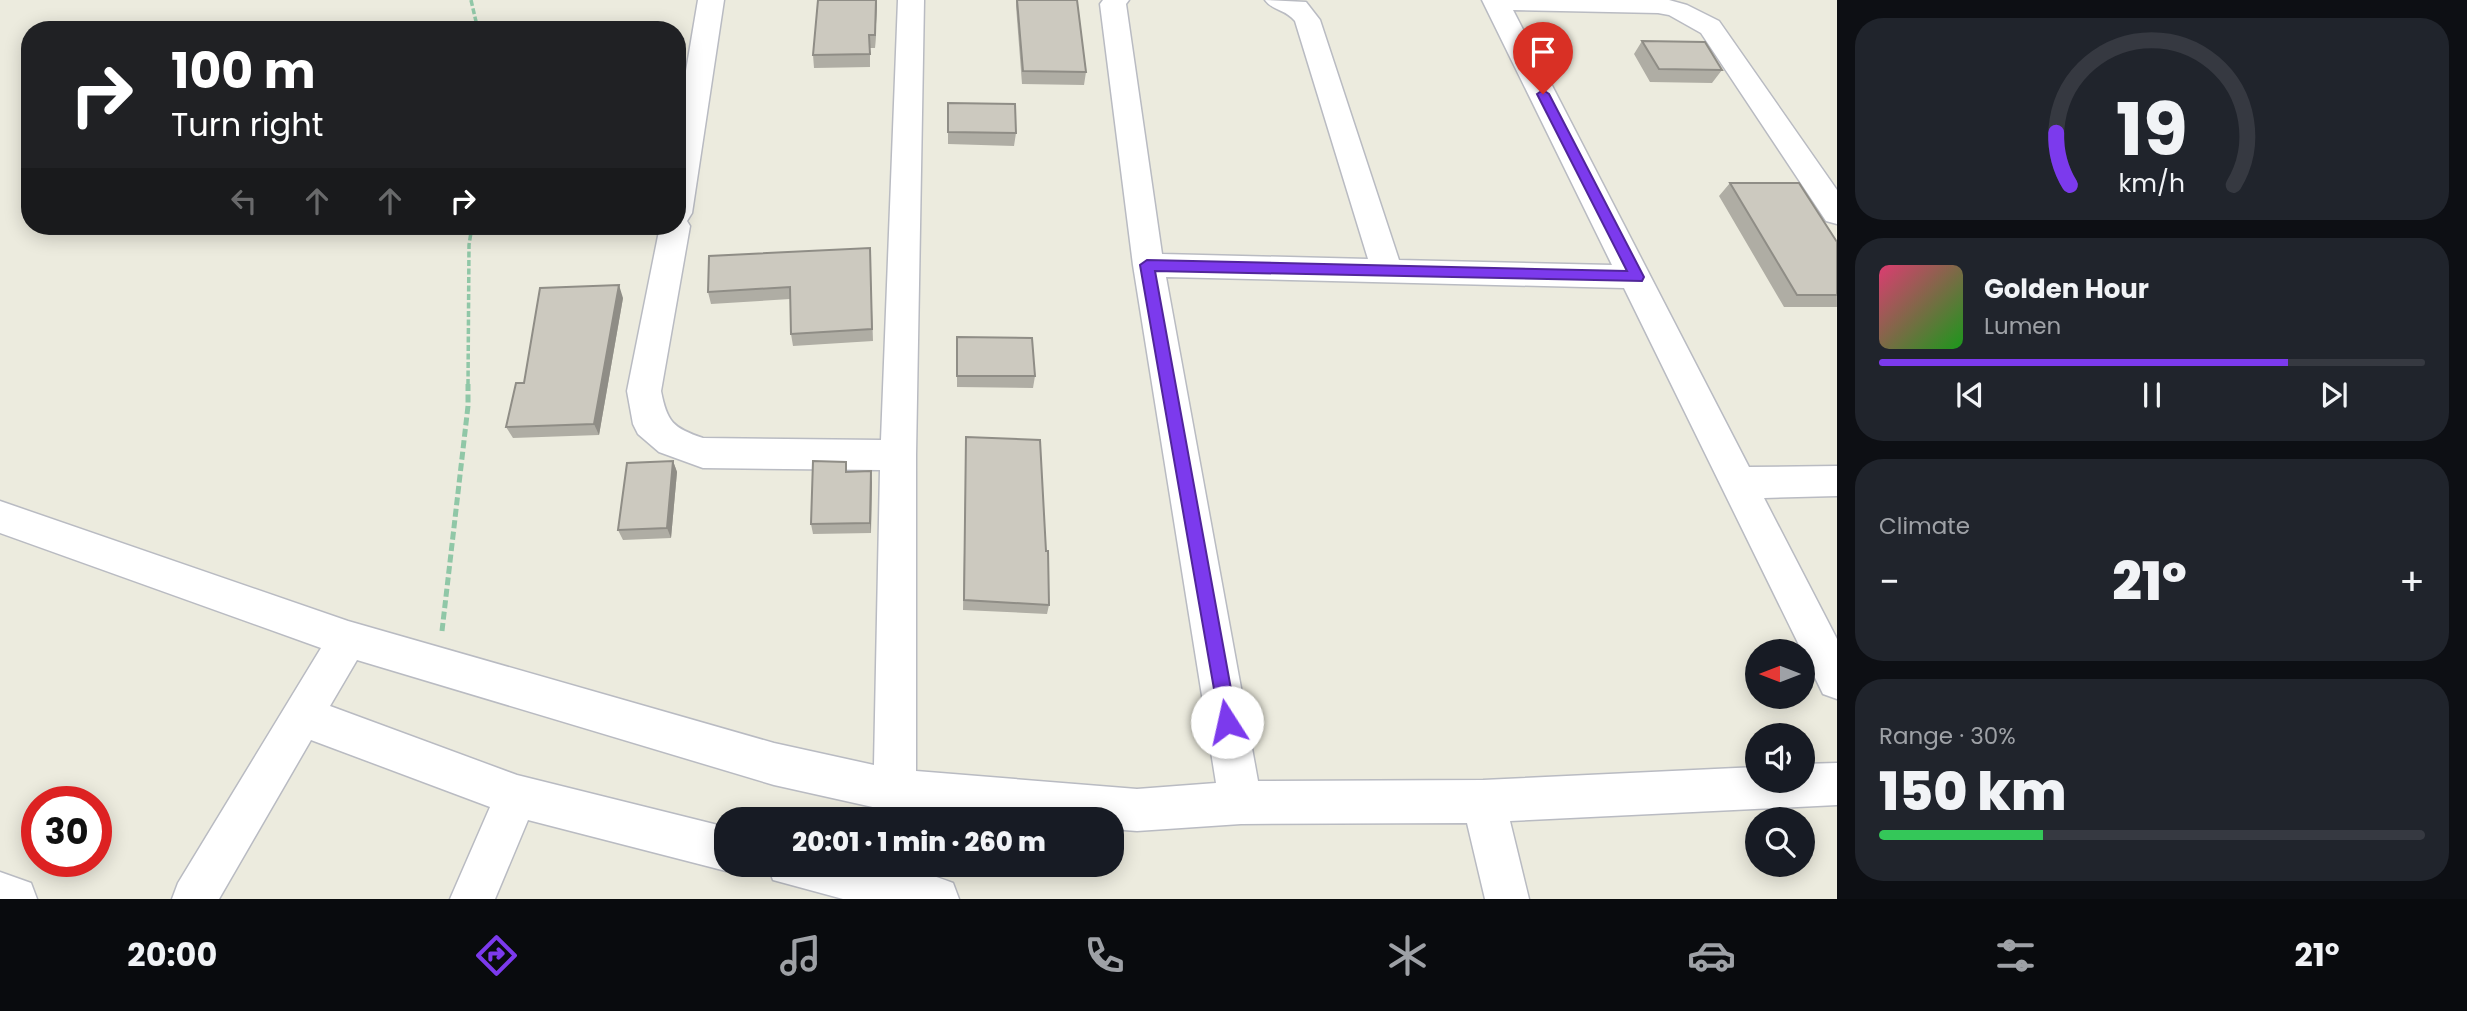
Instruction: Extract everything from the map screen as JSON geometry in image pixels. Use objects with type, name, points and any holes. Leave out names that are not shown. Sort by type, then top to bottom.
[{"type":"street","points":[[686,157],[711,0]]},
{"type":"street","points":[[895,791],[898,455],[911,0]]},
{"type":"street","points":[[1116,0],[1113,4],[1147,265],[1241,803]]},
{"type":"street","points":[[1278,0],[1297,7],[1307,20],[1387,269]]},
{"type":"street","points":[[1837,213],[1710,27],[1697,19],[1658,5],[1495,1],[1637,277],[1837,680]]},
{"type":"street","points":[[673,235],[644,391],[650,424],[671,442],[703,453],[898,455]]},
{"type":"street","points":[[1147,265],[1637,277]]},
{"type":"street","points":[[1738,483],[1837,481]]},
{"type":"street","points":[[0,517],[348,639],[438,663],[774,764],[895,791],[1137,810],[1241,803],[1483,801],[1837,784]]},
{"type":"street","points":[[194,899],[348,639]]},
{"type":"street","points":[[302,716],[517,796],[714,846]]},
{"type":"street","points":[[472,899],[517,796]]},
{"type":"street","points":[[1483,801],[1507,899]]},
{"type":"street","points":[[811,879],[937,899]]},
{"type":"street","points":[[0,894],[15,899]]},
{"type":"path","points":[[471,0],[476,21]]},
{"type":"path","points":[[438,663],[468,406],[471,235]]},
{"type":"building","points":[[818,0],[876,0],[875,35],[869,35],[870,54],[813,55]]},
{"type":"building","points":[[1017,0],[1077,0],[1086,72],[1023,71]]},
{"type":"building","points":[[1642,41],[1705,42],[1722,70],[1659,69]]},
{"type":"building","points":[[948,103],[1015,104],[1016,133],[948,132]]},
{"type":"building","points":[[1730,183],[1799,183],[1837,242],[1837,295],[1797,295]]},
{"type":"building","points":[[870,248],[872,329],[791,334],[790,287],[708,292],[709,256]]},
{"type":"building","points":[[619,285],[594,424],[506,427],[516,383],[524,383],[540,288]]},
{"type":"building","points":[[957,337],[1032,338],[1035,376],[957,376]]},
{"type":"building","points":[[966,437],[1040,440],[1049,605],[964,600]]},
{"type":"building","points":[[673,461],[667,528],[618,530],[627,463]]},
{"type":"building","points":[[813,461],[846,462],[846,472],[871,471],[870,523],[811,524]]},
{"type":"route","points":[[1227,722],[1147,265],[1637,277],[1543,94]]}]
